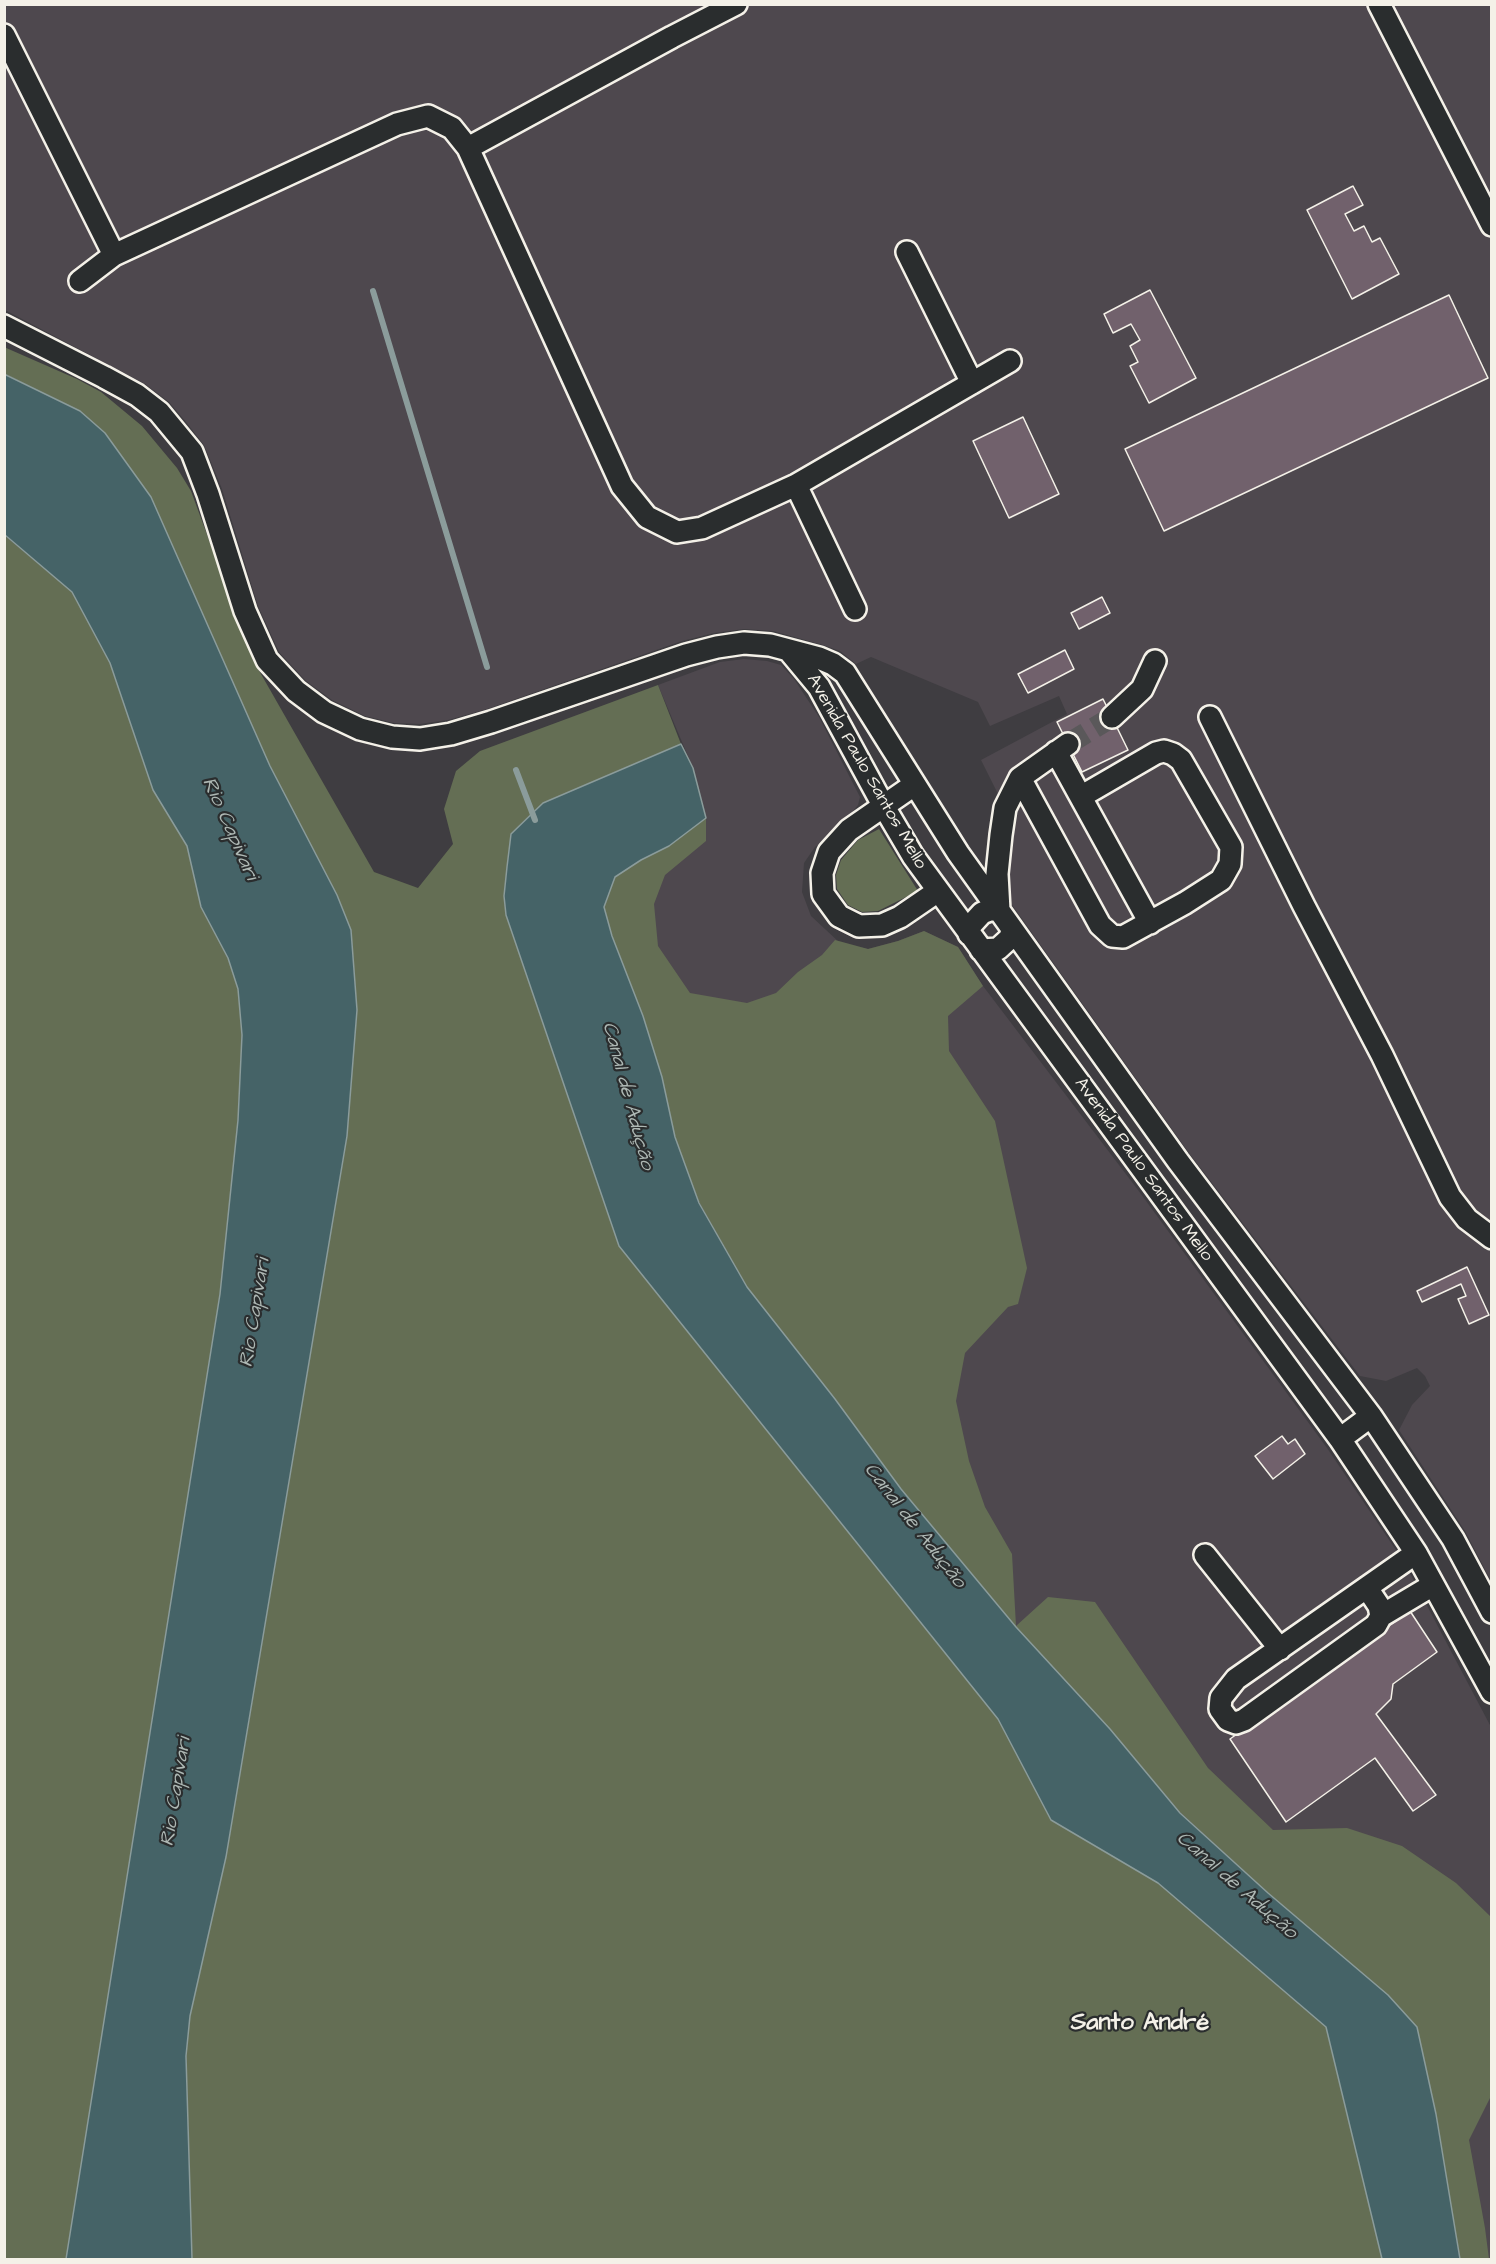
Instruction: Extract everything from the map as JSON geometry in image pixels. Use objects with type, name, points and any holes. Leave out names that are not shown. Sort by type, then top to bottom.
[{"type":"street","points":[[468,148],[736,4]]},
{"type":"street","points":[[1379,4],[1491,225]]},
{"type":"street","points":[[4,35],[114,255]]},
{"type":"street","points":[[80,281],[114,255],[397,124],[428,116],[452,128],[468,148],[622,486],[647,517],[677,532],[702,528],[796,485],[1010,361]]},
{"type":"street","points":[[907,252],[972,383]]},
{"type":"street","name":"Avenida Paulo Santos Mello","points":[[4,326],[137,395],[159,412],[192,452],[208,494],[245,611],[267,660],[296,691],[324,712],[360,729],[392,737],[420,739],[452,734],[686,655],[744,643],[770,645],[819,658],[845,673],[937,824],[1012,930],[1178,1161],[1371,1416],[1453,1539],[1491,1612]]},
{"type":"street","points":[[796,485],[855,609]]},
{"type":"street","name":"Avenida Paulo Santos Mello","points":[[790,652],[819,687],[883,806],[938,891],[1340,1439],[1416,1553],[1489,1683]]},
{"type":"street","points":[[1112,717],[1142,689],[1155,661]]},
{"type":"street","points":[[1210,717],[1304,906],[1382,1055],[1450,1197],[1467,1220],[1491,1238]]},
{"type":"street","points":[[1012,930],[1010,938],[998,949],[975,942],[971,925],[975,918],[990,910],[999,910],[997,873],[1005,808],[1020,778],[1062,748],[1082,796],[1150,923]]},
{"type":"street","points":[[1020,778],[1100,924],[1112,936],[1123,938],[1221,880],[1230,864],[1231,847],[1181,760],[1173,754],[1164,751],[1156,753],[1082,796]]},
{"type":"street","points":[[915,785],[849,830],[829,852],[822,873],[823,894],[839,916],[859,926],[882,925],[900,917],[938,891]]},
{"type":"street","points":[[1151,1180],[1178,1161]]},
{"type":"street","points":[[1340,1439],[1371,1416]]},
{"type":"street","points":[[1416,1553],[1236,1679],[1221,1698],[1220,1709],[1228,1720],[1236,1723],[1244,1720],[1376,1624],[1381,1616],[1434,1585]]},
{"type":"street","points":[[1205,1555],[1280,1649]]},
{"type":"street","points":[[1367,1588],[1379,1606],[1381,1616]]},
{"type":"shaded area","points":[[4,5],[1491,5],[1491,1581],[1465,1531],[1399,1430],[1412,1405],[1430,1386],[1425,1376],[1417,1368],[1386,1381],[1360,1376],[1189,1153],[1010,902],[1007,866],[1018,813],[1005,808],[981,760],[1067,714],[1059,696],[990,726],[978,702],[871,657],[856,664],[840,651],[823,645],[773,631],[744,629],[682,641],[487,709],[448,720],[420,724],[394,723],[365,716],[332,700],[306,681],[279,652],[258,606],[222,489],[204,445],[186,422],[169,402],[145,384],[5,310]]},
{"type":"shaded area","points":[[744,659],[781,665],[794,679],[819,717],[860,797],[858,805],[838,830],[815,847],[804,863],[802,892],[811,916],[840,943],[868,949],[924,931],[958,947],[983,986],[1138,1190],[1327,1448],[1404,1562],[1491,1727],[1491,2259],[1460,2259],[1436,2114],[1016,1627],[615,877],[693,768],[658,685],[720,662]]},
{"type":"green space","points":[[4,347],[101,392],[142,426],[177,468],[191,491],[253,660],[374,872],[418,888],[453,844],[444,809],[456,771],[480,751],[658,685],[681,744],[543,803],[511,834],[504,895],[506,915],[619,1246],[998,1719],[1051,1820],[1158,1883],[1326,2027],[1382,2259],[192,2259],[186,2056],[190,2016],[226,1857],[347,1136],[357,1010],[351,930],[337,895],[270,766],[105,433],[80,411],[5,374]]},
{"type":"green space","points":[[4,535],[72,592],[110,663],[153,790],[187,846],[201,906],[228,958],[238,989],[242,1035],[238,1120],[220,1294],[66,2260],[4,2259]]},
{"type":"green space","points":[[706,818],[706,841],[665,875],[654,904],[658,946],[690,993],[747,1003],[776,993],[798,972],[822,955],[835,940],[868,949],[924,931],[958,947],[983,986],[948,1016],[949,1051],[995,1121],[1027,1268],[1018,1304],[1008,1307],[965,1353],[956,1401],[969,1461],[985,1507],[1012,1554],[1016,1626],[1048,1597],[1095,1602],[1208,1768],[1273,1830],[1347,1828],[1402,1846],[1456,1883],[1491,1917],[1491,2096],[1469,2140],[1489,2259],[1460,2259],[1436,2114],[1417,2027],[1388,1995],[1268,1893],[1180,1812],[1110,1729],[1016,1627],[901,1489],[835,1399],[747,1287],[699,1202],[675,1137],[662,1077],[643,1016],[612,936],[604,907],[615,877],[669,846]]},
{"type":"green space","points":[[879,829],[918,891],[878,911],[862,912],[848,905],[837,889],[836,875],[841,860],[858,840]]},
{"type":"water","name":"Rio Capivari","points":[[4,374],[80,411],[105,433],[151,497],[270,766],[337,895],[351,930],[357,1010],[347,1136],[226,1857],[190,2016],[186,2056],[192,2259],[66,2259],[220,1294],[238,1120],[242,1035],[238,989],[228,958],[201,907],[187,846],[153,790],[110,663],[72,592],[5,535]]},
{"type":"water","name":"Canal de Adução","points":[[681,744],[693,768],[706,818],[669,846],[615,877],[604,907],[612,936],[643,1016],[662,1077],[675,1137],[699,1203],[747,1287],[835,1399],[901,1489],[1016,1627],[1110,1729],[1180,1813],[1268,1893],[1388,1995],[1417,2027],[1436,2114],[1460,2259],[1382,2259],[1326,2027],[1158,1883],[1051,1820],[998,1719],[619,1246],[506,915],[504,896],[511,834],[543,803]]},
{"type":"building","points":[[1353,186],[1363,205],[1345,214],[1354,231],[1364,226],[1372,242],[1380,238],[1399,274],[1352,299],[1307,210]]},
{"type":"building","points":[[1150,290],[1196,378],[1149,403],[1130,366],[1138,362],[1130,346],[1140,340],[1131,324],[1113,333],[1104,314]]},
{"type":"building","points":[[1449,295],[1488,378],[1164,531],[1125,449]]},
{"type":"building","points":[[1023,417],[1059,494],[1009,518],[973,441]]},
{"type":"building","points":[[1102,597],[1110,613],[1079,629],[1071,613]]},
{"type":"building","points":[[1065,650],[1074,669],[1028,693],[1018,674]]},
{"type":"building","points":[[1103,699],[1128,750],[1082,772],[1057,722]]},
{"type":"building","points":[[1467,1267],[1489,1315],[1469,1324],[1458,1299],[1466,1296],[1461,1284],[1422,1302],[1417,1291]]},
{"type":"building","points":[[1282,1436],[1288,1444],[1295,1439],[1305,1454],[1273,1479],[1255,1456]]},
{"type":"building","points":[[1410,1611],[1437,1652],[1393,1684],[1391,1699],[1376,1714],[1436,1795],[1413,1811],[1375,1758],[1286,1822],[1230,1739]]},
{"type":"waterway","points":[[373,291],[487,667]]},
{"type":"waterway","points":[[516,770],[535,820]]},
{"type":"tunnel","points":[[1068,744],[1112,717]]},
{"type":"district","name":"Santo André","points":[[1140,2024]]}]
